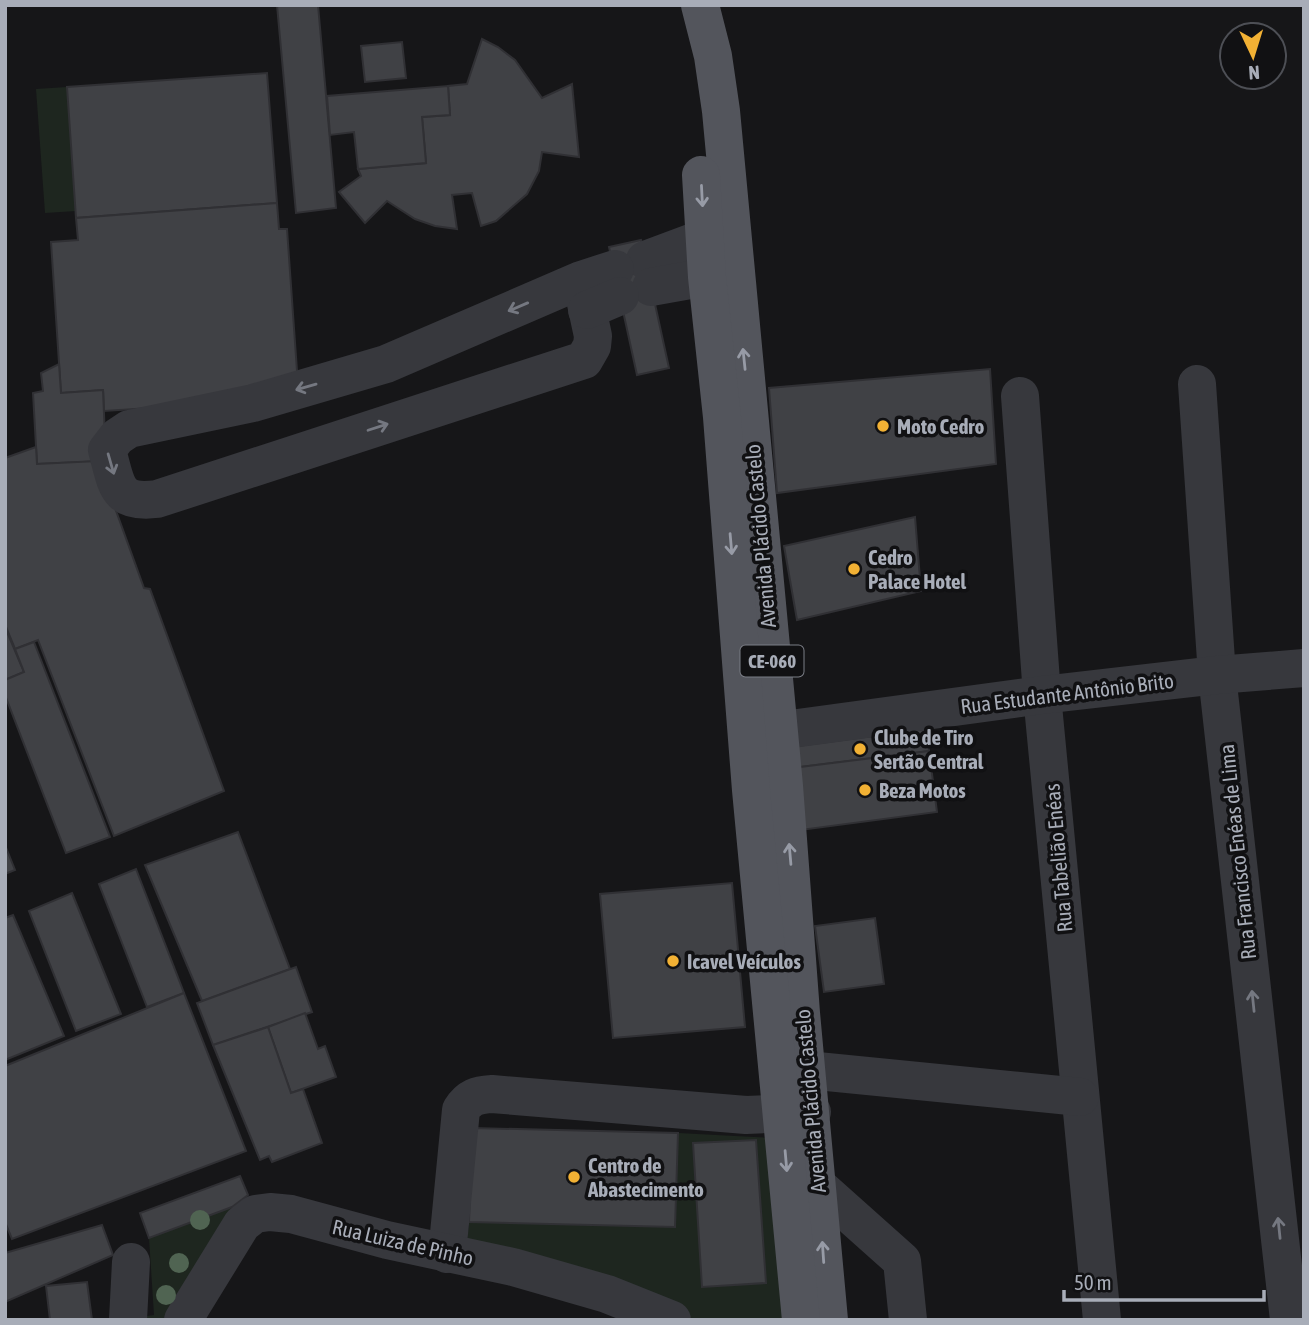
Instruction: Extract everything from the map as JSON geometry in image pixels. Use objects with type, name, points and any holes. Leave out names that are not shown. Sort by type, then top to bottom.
[{"type":"main road","name":"Avenida Plácido Castelo","points":[[698,5],[693,35],[704,238],[721,276]]},
{"type":"main road","name":"Avenida Plácido Castelo","points":[[698,5],[708,32],[721,111],[721,276],[736,416],[793,1071],[801,1320]]},
{"type":"main road","name":"Avenida Plácido Castelo","points":[[796,1113],[818,1186],[829,1320]]},
{"type":"street","points":[[617,284],[584,360],[158,499],[139,502],[125,497],[116,483],[107,450],[117,437],[129,429],[253,403],[386,364],[617,284],[704,238]]},
{"type":"street","points":[[617,284],[721,276]]},
{"type":"street","name":"Rua Francisco Enéas de Lima","points":[[1198,384],[1217,675],[1289,1320]]},
{"type":"street","name":"Rua Tabelião Enéas","points":[[1020,396],[1042,695],[1102,1320]]},
{"type":"street","name":"Rua Estudante Antônio Brito","points":[[763,734],[1042,695],[1304,668]]},
{"type":"street","points":[[793,1071],[1080,1097]]},
{"type":"street","points":[[447,1254],[461,1110],[467,1101],[477,1095],[492,1094],[746,1115],[796,1113]]},
{"type":"street","points":[[818,1186],[902,1261],[908,1320]]},
{"type":"street","name":"Rua Luiza de Pinho","points":[[183,1320],[242,1224],[255,1214],[270,1212],[290,1214],[447,1254],[513,1267],[607,1294],[672,1320]]},
{"type":"street","points":[[128,1320],[131,1262]]},
{"type":"shaded area","points":[[67,87],[76,211],[45,213],[36,89]]},
{"type":"shaded area","points":[[678,1133],[772,1138],[788,1320],[695,1320],[650,1295],[467,1243],[469,1222],[675,1227]]},
{"type":"shaded area","points":[[232,1207],[163,1320],[140,1320],[140,1317],[154,1315],[149,1238]]},
{"type":"building","points":[[277,5],[318,5],[336,208],[296,213]]},
{"type":"building","points":[[482,39],[515,60],[542,98],[572,84],[579,157],[542,152],[539,171],[527,194],[496,221],[481,226],[472,193],[452,195],[457,229],[435,226],[415,219],[387,201],[365,223],[339,192],[361,176],[358,169],[426,163],[422,117],[450,115],[448,86],[467,84]]},
{"type":"building","points":[[402,42],[406,78],[365,82],[361,46]]},
{"type":"building","points":[[267,73],[277,203],[76,218],[67,87]]},
{"type":"building","points":[[448,86],[450,115],[422,117],[426,163],[358,169],[354,132],[330,135],[327,96]]},
{"type":"building","points":[[277,203],[279,229],[287,229],[298,385],[245,402],[104,411],[103,390],[61,393],[51,242],[78,240],[76,218]]},
{"type":"building","points":[[641,240],[669,368],[637,375],[609,247]]},
{"type":"building","points":[[59,364],[61,393],[103,390],[106,461],[37,464],[33,393],[43,391],[41,373]]},
{"type":"building","name":"Moto Cedro","points":[[990,369],[996,464],[777,493],[769,388]]},
{"type":"building","points":[[36,447],[37,464],[98,461],[144,588],[150,589],[224,791],[114,836],[38,640],[15,649],[6,627],[5,458]]},
{"type":"building","name":"Cedro Palace Hotel","points":[[915,517],[921,591],[797,620],[784,546]]},
{"type":"building","points":[[5,627],[24,672],[5,680]]},
{"type":"building","points":[[34,642],[110,837],[66,853],[5,695],[5,680],[24,672],[15,649]]},
{"type":"building","name":"Clube de Tiro Sertão Central","points":[[926,729],[929,751],[792,768],[790,747]]},
{"type":"building","name":"Beza Motos","points":[[929,751],[937,812],[801,830],[792,768]]},
{"type":"building","points":[[238,832],[290,969],[202,1001],[145,865]]},
{"type":"building","points":[[5,845],[15,870],[5,874]]},
{"type":"building","points":[[136,869],[184,993],[147,1007],[99,884]]},
{"type":"building","name":"Icavel Veículos","points":[[732,883],[745,1027],[613,1038],[600,894]]},
{"type":"building","points":[[72,893],[121,1014],[76,1031],[29,911]]},
{"type":"building","points":[[13,915],[64,1036],[5,1060],[5,918]]},
{"type":"building","points":[[875,918],[884,984],[824,992],[815,926]]},
{"type":"building","points":[[296,967],[312,1012],[213,1045],[197,1003]]},
{"type":"building","points":[[184,993],[246,1151],[12,1239],[5,1222],[5,1066]]},
{"type":"building","points":[[305,1013],[318,1049],[325,1046],[336,1077],[291,1093],[268,1027]]},
{"type":"building","points":[[268,1027],[291,1093],[303,1089],[322,1143],[272,1162],[269,1156],[260,1160],[213,1045]]},
{"type":"building","name":"Centro de Abastecimento","points":[[472,1128],[678,1133],[675,1227],[469,1222]]},
{"type":"building","points":[[756,1140],[766,1283],[702,1287],[693,1143]]},
{"type":"building","points":[[240,1176],[248,1195],[232,1207],[149,1238],[140,1213]]},
{"type":"building","points":[[102,1225],[113,1255],[5,1302],[5,1253]]},
{"type":"building","points":[[87,1282],[92,1320],[50,1320],[46,1286]]},
{"type":"place","name":"Moto Cedro","points":[[883,426]]},
{"type":"place","name":"Cedro Palace Hotel","points":[[854,569]]},
{"type":"place","name":"Clube de Tiro Sertão Central","points":[[860,749]]},
{"type":"place","name":"Beza Motos","points":[[865,790]]},
{"type":"place","name":"Icavel Veículos","points":[[673,961]]},
{"type":"place","name":"Centro de Abastecimento","points":[[574,1177]]}]
